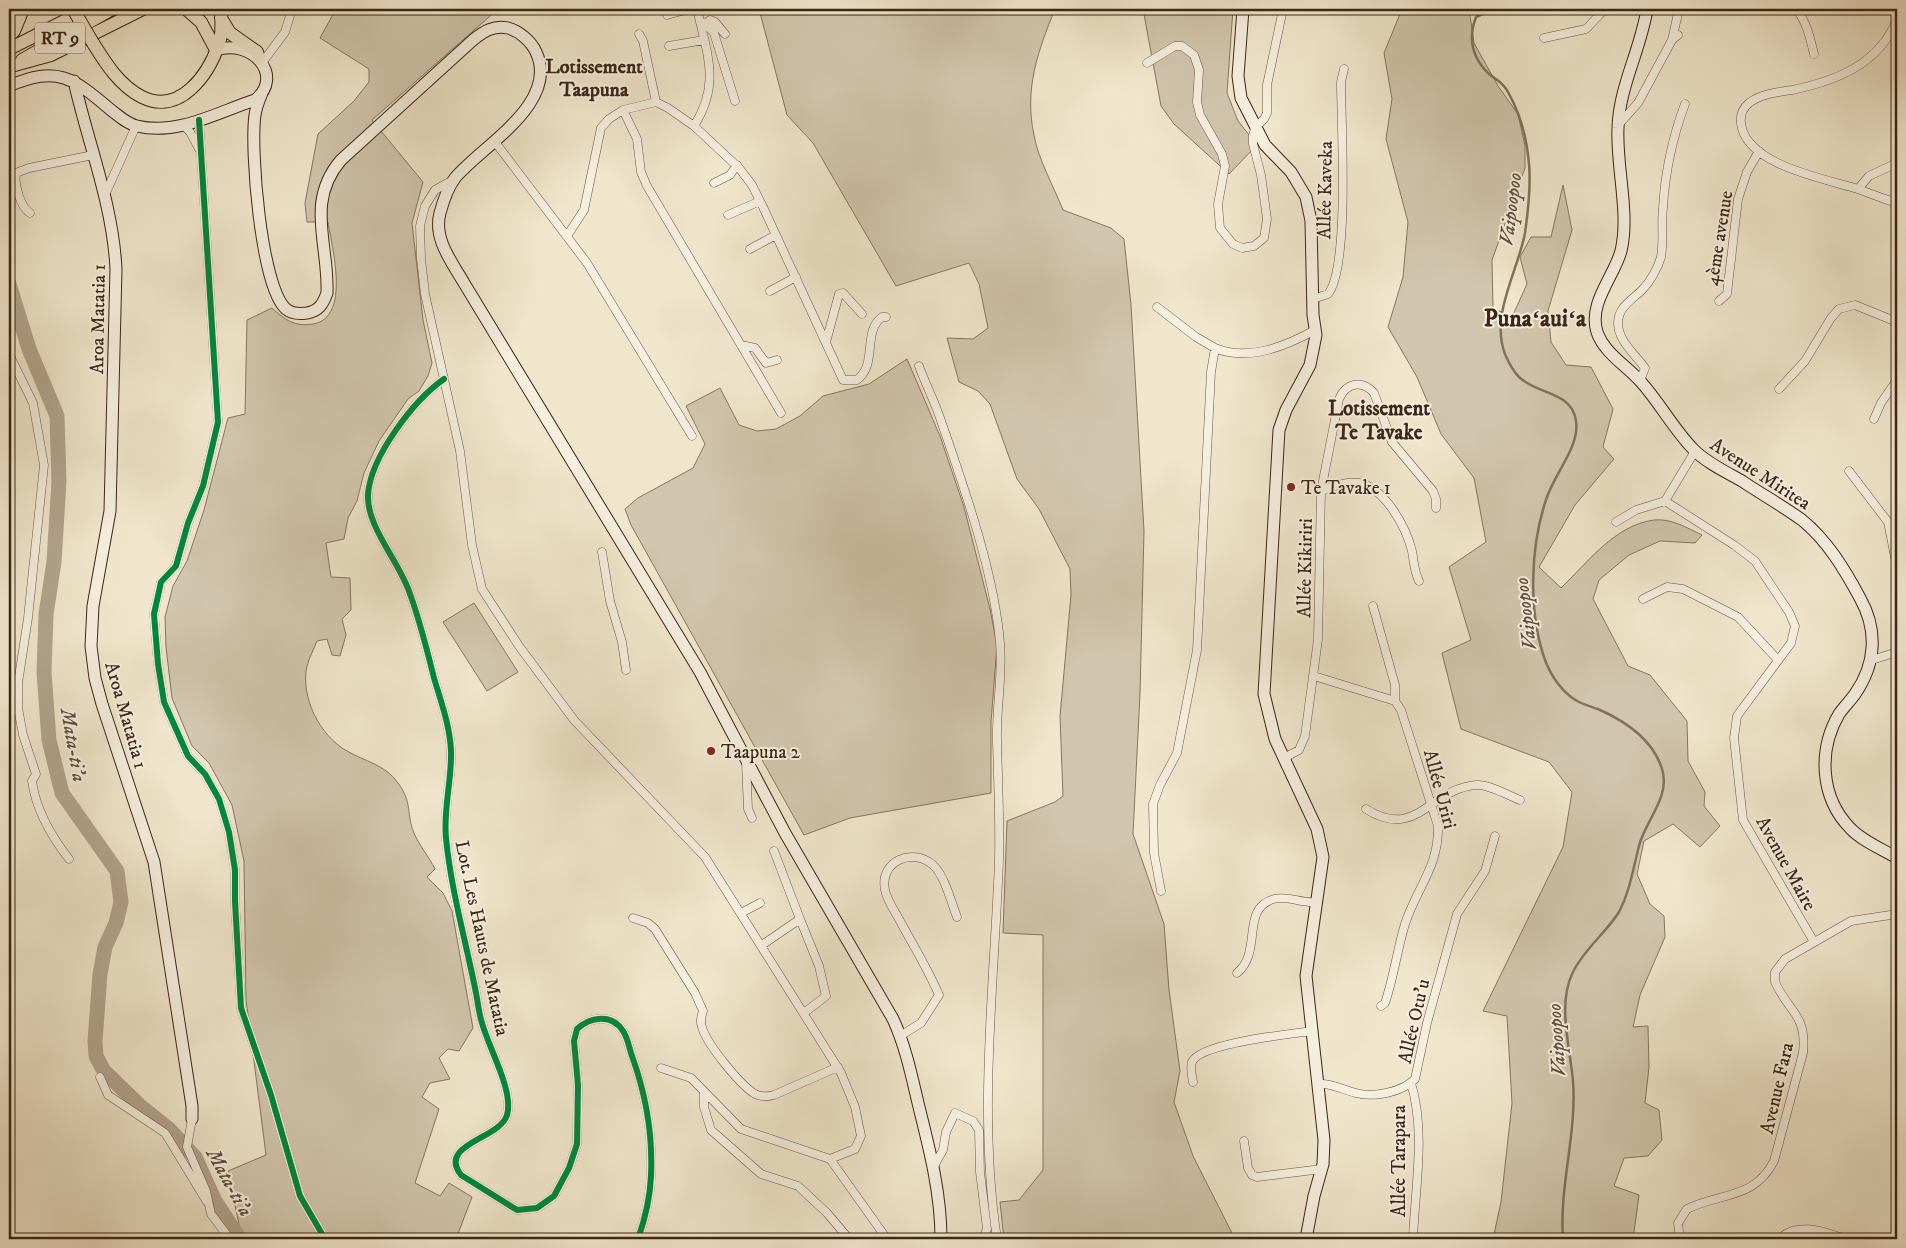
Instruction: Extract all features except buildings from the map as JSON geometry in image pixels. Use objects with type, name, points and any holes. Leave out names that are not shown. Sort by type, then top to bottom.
[{"type":"highway","points":[[9,36],[14,31],[23,9]]},
{"type":"highway","points":[[73,9],[120,82],[141,97],[156,102],[171,100],[195,87],[205,76],[220,43],[221,13]]},
{"type":"highway","name":"RT 9","points":[[9,49],[88,9]]},
{"type":"highway","name":"RT 9","points":[[10,66],[112,9]]},
{"type":"highway","points":[[10,66],[51,55],[144,9]]},
{"type":"highway","points":[[186,9],[201,22],[216,50]]},
{"type":"highway","points":[[221,13],[230,33],[257,52],[261,61]]},
{"type":"main road","points":[[1243,9],[1238,76],[1241,98],[1265,145],[1291,172],[1306,197],[1311,221],[1313,299],[1316,330],[1310,365],[1286,410],[1279,430],[1264,694],[1275,739],[1317,829],[1323,857],[1306,976],[1324,1140],[1322,1169],[1306,1239]]},
{"type":"main road","name":"Avenue Miritea","points":[[1647,9],[1621,103],[1618,127],[1624,234],[1619,258],[1596,308],[1595,323],[1601,341],[1607,350],[1640,381],[1695,451],[1802,520],[1818,534],[1849,578],[1868,614],[1873,642],[1872,660],[1867,674],[1839,714],[1830,736],[1824,755],[1825,777],[1833,804],[1850,828],[1897,858]]},
{"type":"main road","points":[[216,50],[245,49],[261,61],[266,78],[255,115],[254,140],[264,250],[279,299],[287,311],[294,314],[316,311],[328,293],[320,208],[332,172],[350,152],[473,40],[488,30],[502,27],[519,33],[531,44],[538,56],[541,72],[535,95],[495,142],[454,179],[442,205],[439,223],[442,242],[448,256],[700,672],[796,854],[885,1004],[900,1036],[934,1166],[942,1239]]},
{"type":"main road","points":[[9,86],[36,76],[58,76],[74,81],[119,116],[136,126],[165,128],[183,125],[255,100],[262,93]]},
{"type":"main road","name":"Aroa Matatia 1","points":[[74,81],[104,197],[114,244],[116,268],[111,491],[108,525],[93,606],[91,646],[95,678],[102,704],[154,862],[192,1106],[192,1119]]},
{"type":"street","points":[[261,61],[285,32],[292,9]]},
{"type":"street","points":[[667,15],[689,9]]},
{"type":"street","points":[[694,126],[706,107],[710,85],[703,26],[697,9]]},
{"type":"street","points":[[1147,63],[1170,47],[1182,46],[1188,49],[1198,62],[1197,102],[1200,114],[1222,154],[1225,166],[1218,218],[1220,228],[1227,239],[1242,248],[1259,244],[1266,232],[1267,219],[1261,175],[1252,144],[1255,128],[1267,113],[1268,85],[1283,9]]},
{"type":"street","points":[[1544,38],[1586,29],[1604,9]]},
{"type":"street","points":[[1618,127],[1638,102],[1675,38],[1679,9]]},
{"type":"street","points":[[1796,9],[1802,16],[1810,36],[1814,54]]},
{"type":"street","points":[[1897,19],[1884,43],[1859,66],[1823,82],[1765,96],[1745,107],[1741,118],[1743,131],[1749,142],[1759,151],[1797,172],[1897,203]]},
{"type":"street","points":[[703,26],[707,20],[715,22],[725,34]]},
{"type":"street","points":[[703,26],[714,33],[735,101]]},
{"type":"street","points":[[639,34],[643,41],[656,102]]},
{"type":"street","points":[[669,46],[704,40]]},
{"type":"street","name":"Allée Kaveka","points":[[1313,299],[1328,294],[1336,279],[1342,200],[1340,82],[1344,69]]},
{"type":"street","points":[[567,236],[584,210],[601,128],[609,119],[623,110],[656,102],[694,126],[737,165],[747,177],[796,277],[843,380],[857,380],[868,369],[874,325],[882,317],[886,317]]},
{"type":"street","points":[[1640,381],[1645,368],[1620,333],[1618,322],[1623,307],[1643,289],[1656,270],[1661,258],[1663,206],[1667,175],[1676,133],[1686,104]]},
{"type":"street","points":[[623,110],[637,140],[641,172],[647,186],[782,413]]},
{"type":"street","points":[[199,120],[218,422],[203,486],[188,523],[176,566],[161,582],[154,614],[158,664],[164,702],[188,756],[205,774],[219,799],[229,832],[236,870],[235,901],[241,1008],[268,1085],[300,1196],[325,1239]]},
{"type":"street","points":[[183,125],[190,132],[202,156]]},
{"type":"street","points":[[104,197],[136,126]]},
{"type":"street","points":[[495,142],[567,236],[692,436]]},
{"type":"street","name":"4ème avenue","points":[[1719,301],[1727,294],[1736,212],[1741,189],[1759,151]]},
{"type":"street","points":[[30,213],[23,207],[16,183],[16,173],[93,155]]},
{"type":"street","points":[[1858,190],[1869,176],[1897,163]]},
{"type":"street","points":[[714,183],[730,175],[737,165]]},
{"type":"street","points":[[454,179],[435,190],[429,197],[420,226],[425,294],[460,451],[474,557],[486,596],[519,646],[570,716],[697,847],[762,945],[838,1067],[855,1107],[861,1136],[855,1149],[830,1159]]},
{"type":"street","points":[[728,216],[760,202]]},
{"type":"street","points":[[750,249],[776,235]]},
{"type":"street","points":[[770,291],[796,277]]},
{"type":"street","points":[[826,342],[839,294],[843,293],[862,314]]},
{"type":"street","points":[[1779,388],[1804,361],[1831,318],[1839,309],[1855,305],[1897,322]]},
{"type":"street","points":[[1157,307],[1196,337],[1215,348],[1245,352],[1269,350],[1286,345],[1316,330]]},
{"type":"street","points":[[741,345],[755,348],[766,363],[776,360]]},
{"type":"street","points":[[1161,891],[1154,853],[1154,804],[1158,790],[1177,753],[1196,659],[1211,372],[1215,348]]},
{"type":"street","points":[[9,354],[33,403],[44,465],[28,618],[18,683],[22,728],[36,774],[32,781],[37,802],[54,840],[69,859]]},
{"type":"street","points":[[919,366],[940,416],[977,535],[994,603],[1000,646],[997,739],[999,861],[990,1006],[988,1138],[988,1168],[996,1237],[984,1237],[987,1230],[980,1172],[979,1130],[973,1121],[955,1113],[950,1121],[943,1150],[934,1166]]},
{"type":"street","name":"Lot. Les Hauts de Matatia","points":[[444,379],[428,392],[385,447],[373,472],[368,497],[375,525],[408,588],[447,722],[451,752],[446,839],[481,1022],[506,1084],[510,1102],[504,1122],[494,1132],[462,1149],[458,1154],[456,1166],[461,1175],[517,1210],[531,1210],[549,1201],[556,1193],[569,1168],[577,1144],[578,1085],[574,1041],[577,1029],[590,1020],[606,1019],[615,1023],[625,1033],[639,1075],[650,1127],[650,1190],[638,1239]]},
{"type":"street","points":[[1874,419],[1897,380]]},
{"type":"street","name":"Allée Kikiriri","points":[[1284,758],[1299,750],[1305,739],[1314,676],[1320,599],[1321,491],[1339,399],[1347,387],[1359,384],[1371,388],[1392,442],[1433,491],[1436,499],[1436,508]]},
{"type":"street","points":[[1616,522],[1636,510],[1665,502],[1695,451]]},
{"type":"street","points":[[1849,471],[1888,522],[1897,567]]},
{"type":"street","points":[[1321,491],[1345,483],[1358,483],[1376,491],[1398,519],[1406,534],[1419,581]]},
{"type":"street","name":"Avenue Maire","points":[[1665,502],[1734,545],[1755,561],[1789,612],[1795,627],[1791,643],[1739,713],[1735,722],[1734,738],[1743,820],[1814,942]]},
{"type":"street","points":[[602,552],[610,601],[622,642],[626,670]]},
{"type":"street","points":[[1643,599],[1668,587],[1683,588],[1738,617],[1778,660]]},
{"type":"street","name":"Allée Uriri","points":[[1373,606],[1395,685],[1395,701],[1400,708],[1438,826],[1435,860],[1406,923],[1389,992],[1385,1003],[1381,1006]]},
{"type":"street","points":[[1872,660],[1897,652]]},
{"type":"street","points":[[1314,676],[1395,701]]},
{"type":"street","points":[[746,760],[748,808],[752,818]]},
{"type":"street","points":[[1366,809],[1381,819],[1391,821],[1412,816],[1453,792],[1475,785],[1496,790],[1520,800]]},
{"type":"street","name":"Allée Otu'u","points":[[1319,1084],[1330,1083],[1358,1094],[1369,1094],[1395,1090],[1411,1083],[1418,1071],[1427,1023],[1457,914],[1485,870],[1495,836]]},
{"type":"street","points":[[774,851],[819,966],[826,996],[804,1013]]},
{"type":"street","points":[[900,1036],[921,1023],[939,995],[888,900],[884,882],[890,867],[899,859],[909,856],[922,859],[935,867],[957,917]]},
{"type":"street","points":[[1237,974],[1249,960],[1255,916],[1263,905],[1277,898],[1316,902]]},
{"type":"street","points":[[741,913],[760,903]]},
{"type":"street","name":"Avenue Fara","points":[[1680,1239],[1678,1223],[1687,1208],[1752,1187],[1765,1176],[1774,1161],[1803,1054],[1804,1041],[1802,1023],[1779,990],[1774,978],[1781,962],[1856,920],[1897,914]]},
{"type":"street","points":[[633,918],[648,923],[659,934],[703,1011],[701,1018],[703,1031],[740,1083],[764,1097],[774,1095],[838,1067]]},
{"type":"street","points":[[762,945],[800,919]]},
{"type":"street","points":[[1193,1082],[1192,1063],[1196,1056],[1230,1043],[1312,1031]]},
{"type":"street","points":[[661,1068],[691,1078],[741,1129],[830,1159],[887,1239]]},
{"type":"street","points":[[100,1077],[108,1095],[166,1133],[207,1202],[211,1214],[230,1239]]},
{"type":"street","name":"Allée Tarapara","points":[[1411,1083],[1417,1105],[1418,1152],[1413,1239]]},
{"type":"street","points":[[704,1093],[704,1107],[711,1130],[761,1174],[798,1186],[827,1213],[849,1239]]},
{"type":"street","points":[[192,1119],[187,1142],[189,1154],[206,1191],[207,1202]]},
{"type":"street","points":[[1244,1141],[1248,1168],[1252,1175],[1257,1177],[1322,1169]]},
{"type":"street","points":[[1779,1239],[1787,1232],[1798,1228],[1823,1232],[1846,1239]]},
{"type":"shaded area","points":[[336,9],[498,9],[372,120],[423,182],[412,223],[423,320],[432,363],[428,376],[419,391],[408,399],[379,441],[364,473],[357,501],[348,518],[344,539],[326,543],[331,577],[350,578],[351,610],[342,619],[346,635],[340,656],[332,655],[327,639],[317,641],[307,666],[306,678],[309,703],[328,736],[347,751],[387,772],[403,790],[408,803],[414,833],[435,869],[427,877],[443,893],[452,911],[473,1028],[459,1051],[448,1049],[439,1058],[450,1079],[430,1083],[422,1097],[439,1109],[415,1183],[440,1196],[449,1183],[472,1197],[456,1239],[242,1239],[228,1171],[266,1155],[246,999],[244,861],[232,805],[209,763],[192,746],[172,698],[166,647],[165,617],[173,586],[187,561],[204,510],[228,418],[245,414],[247,320],[272,308],[291,322],[307,325],[313,324],[325,319],[332,309],[336,296],[335,264],[328,222],[307,222],[305,203],[318,134],[354,101],[369,82],[369,69],[320,38]]},
{"type":"shaded area","points":[[759,9],[1055,9],[1034,70],[1031,118],[1036,144],[1063,210],[1111,228],[1124,239],[1131,305],[1144,531],[1140,694],[1133,834],[1164,924],[1169,990],[1180,1071],[1174,1102],[1193,1156],[1235,1239],[1004,1239],[1000,1202],[1019,1200],[1043,1170],[1043,935],[1003,933],[1007,821],[1055,802],[1063,796],[1060,716],[1071,595],[1070,569],[1039,509],[1017,479],[990,404],[978,391],[959,382],[947,338],[973,339],[988,328],[979,284],[969,263],[896,286],[813,143],[787,115]]},
{"type":"shaded area","points":[[1143,9],[1233,9],[1227,93],[1238,121],[1257,145],[1229,174],[1174,124],[1161,106]]},
{"type":"shaded area","points":[[1402,9],[1469,9],[1474,43],[1498,86],[1518,114],[1525,146],[1525,168],[1492,260],[1493,308],[1512,317],[1527,284],[1520,257],[1531,237],[1551,237],[1563,185],[1572,230],[1548,311],[1551,342],[1566,365],[1591,367],[1613,409],[1603,447],[1614,459],[1575,505],[1539,567],[1561,588],[1603,546],[1614,537],[1640,523],[1654,520],[1667,521],[1679,524],[1702,535],[1695,543],[1660,541],[1629,555],[1599,580],[1593,599],[1628,666],[1650,675],[1687,721],[1688,761],[1705,792],[1704,806],[1720,826],[1700,847],[1673,824],[1644,841],[1637,874],[1650,904],[1664,916],[1665,937],[1640,995],[1633,1027],[1648,1026],[1649,1067],[1645,1103],[1659,1110],[1662,1140],[1648,1156],[1624,1158],[1614,1186],[1639,1195],[1633,1239],[1493,1239],[1501,1202],[1512,1103],[1507,1016],[1483,1011],[1563,847],[1572,792],[1549,762],[1461,729],[1442,653],[1471,640],[1449,567],[1486,542],[1474,478],[1441,434],[1417,377],[1388,327],[1403,277],[1408,222],[1386,139],[1392,99],[1384,53]]},
{"type":"shaded area","points":[[907,359],[940,436],[964,507],[990,609],[997,645],[991,722],[991,793],[850,818],[804,835],[631,525],[625,509],[638,498],[693,468],[705,444],[686,406],[720,388],[739,425],[757,431],[776,429],[800,416],[823,396],[869,384]]},
{"type":"shaded area","points":[[474,603],[518,672],[487,691],[443,622]]},
{"type":"waterway","name":"Vaipoopoo","points":[[1494,9],[1476,17],[1472,32],[1473,46],[1482,67],[1504,86],[1512,100],[1525,136],[1530,172],[1525,233],[1503,309],[1501,339],[1506,357],[1519,377],[1526,383],[1553,394],[1568,404],[1573,411],[1576,421],[1576,430],[1571,450],[1547,497],[1537,536],[1533,578],[1536,621],[1540,641],[1545,660],[1554,678],[1563,689],[1573,699],[1618,719],[1637,732],[1658,758],[1664,779],[1660,799],[1639,846],[1629,888],[1623,904],[1614,920],[1589,948],[1573,972],[1568,984],[1565,1012],[1574,1101],[1563,1199],[1563,1239]]},
{"type":"waterway","name":"Mata-ti'a","points":[[9,284],[29,349],[57,416],[59,482],[54,562],[46,614],[44,672],[49,740],[62,793],[117,871],[121,902],[116,923],[105,947],[100,974],[95,1041],[96,1056],[104,1071],[139,1105],[169,1129],[195,1157],[215,1201],[240,1239]]},
{"type":"cycle path","points":[[199,120],[218,422],[203,486],[188,523],[176,566],[161,582],[154,614],[158,664],[164,702],[188,756],[205,774],[219,799],[229,832],[235,870],[241,1008],[271,1095],[300,1196],[325,1239]]},
{"type":"cycle path","points":[[444,379],[420,400],[385,446],[371,479],[368,494],[372,519],[405,582],[414,604],[447,723],[451,762],[445,827],[451,877],[481,1020],[507,1094],[507,1115],[502,1123],[463,1149],[457,1156],[456,1165],[461,1175],[517,1210],[537,1208],[554,1196],[569,1168],[577,1144],[578,1085],[574,1041],[577,1029],[594,1020],[607,1019],[613,1021],[623,1031],[627,1040],[641,1085],[650,1130],[650,1184],[647,1208],[638,1239]]},
{"type":"place","name":"Te Tavake 1","points":[[1291,487]]},
{"type":"place","name":"Taapuna 2","points":[[711,751]]},
{"type":"district","name":"Lotissement Taapuna","points":[[594,78]]},
{"type":"district","name":"Punaʻauiʻa","points":[[1535,318]]},
{"type":"district","name":"Lotissement Te Tavake","points":[[1379,420]]}]
